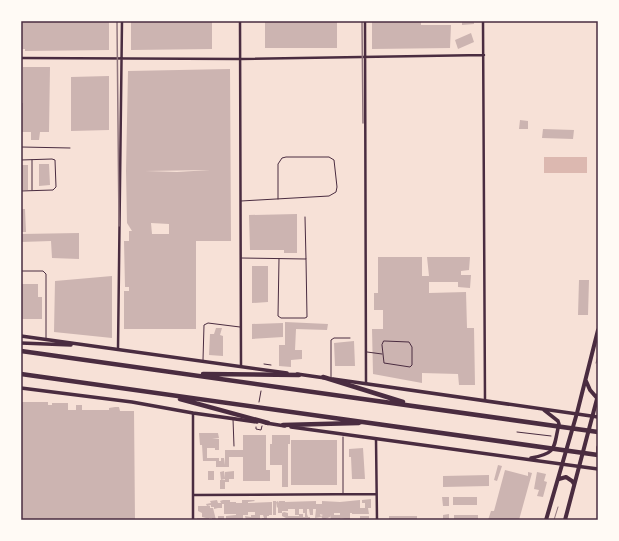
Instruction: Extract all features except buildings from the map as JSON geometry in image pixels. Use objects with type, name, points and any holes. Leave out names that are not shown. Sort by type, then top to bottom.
[{"type":"highway","points":[[21,352],[598,432]]},
{"type":"highway","points":[[21,374],[372,422],[598,455]]},
{"type":"highway","points":[[185,374],[300,375]]},
{"type":"highway","points":[[323,377],[416,406]]},
{"type":"highway","points":[[159,393],[268,423]]},
{"type":"highway","points":[[283,425],[372,422]]},
{"type":"main road","points":[[546,520],[586,381],[598,330]]},
{"type":"main road","points":[[21,336],[331,378],[598,417]]},
{"type":"main road","points":[[21,342],[88,345]]},
{"type":"main road","points":[[565,520],[598,397],[590,390],[586,381]]},
{"type":"main road","points":[[21,388],[132,402],[193,413],[598,469]]},
{"type":"main road","points":[[526,459],[549,454],[553,450],[558,421],[542,409]]},
{"type":"main road","points":[[598,447],[598,455]]},
{"type":"main road","points":[[558,479],[566,477],[574,484]]},
{"type":"street","points":[[118,349],[122,21]]},
{"type":"street","points":[[240,21],[241,367]]},
{"type":"street","points":[[365,21],[366,383]]},
{"type":"street","points":[[484,21],[485,400]]},
{"type":"street","points":[[21,58],[240,59],[484,55]]},
{"type":"street","points":[[193,413],[193,520]]},
{"type":"street","points":[[376,439],[377,520]]},
{"type":"street","points":[[193,495],[376,494]]},
{"type":"lane","points":[[21,147],[70,148]]},
{"type":"lane","points":[[240,201],[278,199],[329,196],[334,194],[337,187],[334,160],[329,158],[282,158],[278,164],[278,199]]},
{"type":"lane","points":[[21,160],[54,160],[56,187],[54,190],[21,191]]},
{"type":"lane","points":[[32,160],[32,190]]},
{"type":"lane","points":[[279,258],[278,316],[281,318],[305,318],[308,316],[305,217]]},
{"type":"lane","points":[[240,258],[306,259]]},
{"type":"lane","points":[[21,271],[43,271],[46,274],[46,339]]},
{"type":"lane","points":[[203,361],[204,325],[208,323],[241,328]]},
{"type":"lane","points":[[331,378],[331,341],[334,338],[350,338]]},
{"type":"lane","points":[[384,341],[409,342],[412,346],[412,365],[410,367],[386,364],[384,362],[383,354],[382,345],[384,341]]},
{"type":"lane","points":[[366,352],[383,354]]},
{"type":"lane","points":[[233,418],[234,446]]},
{"type":"lane","points":[[343,434],[343,494]]},
{"type":"path","points":[[264,364],[274,366]]},
{"type":"path","points":[[258,408],[261,386]]},
{"type":"path","points":[[257,422],[256,429],[261,430]]},
{"type":"path","points":[[517,432],[556,437]]},
{"type":"shaded area","points":[[544,157],[587,157],[587,173],[544,173]]},
{"type":"tram line","points":[[596,363],[598,356]]},
{"type":"tram line","points":[[554,520],[558,507]]},
{"type":"railway","points":[[117,21],[119,226]]},
{"type":"railway","points":[[362,21],[363,123]]}]
